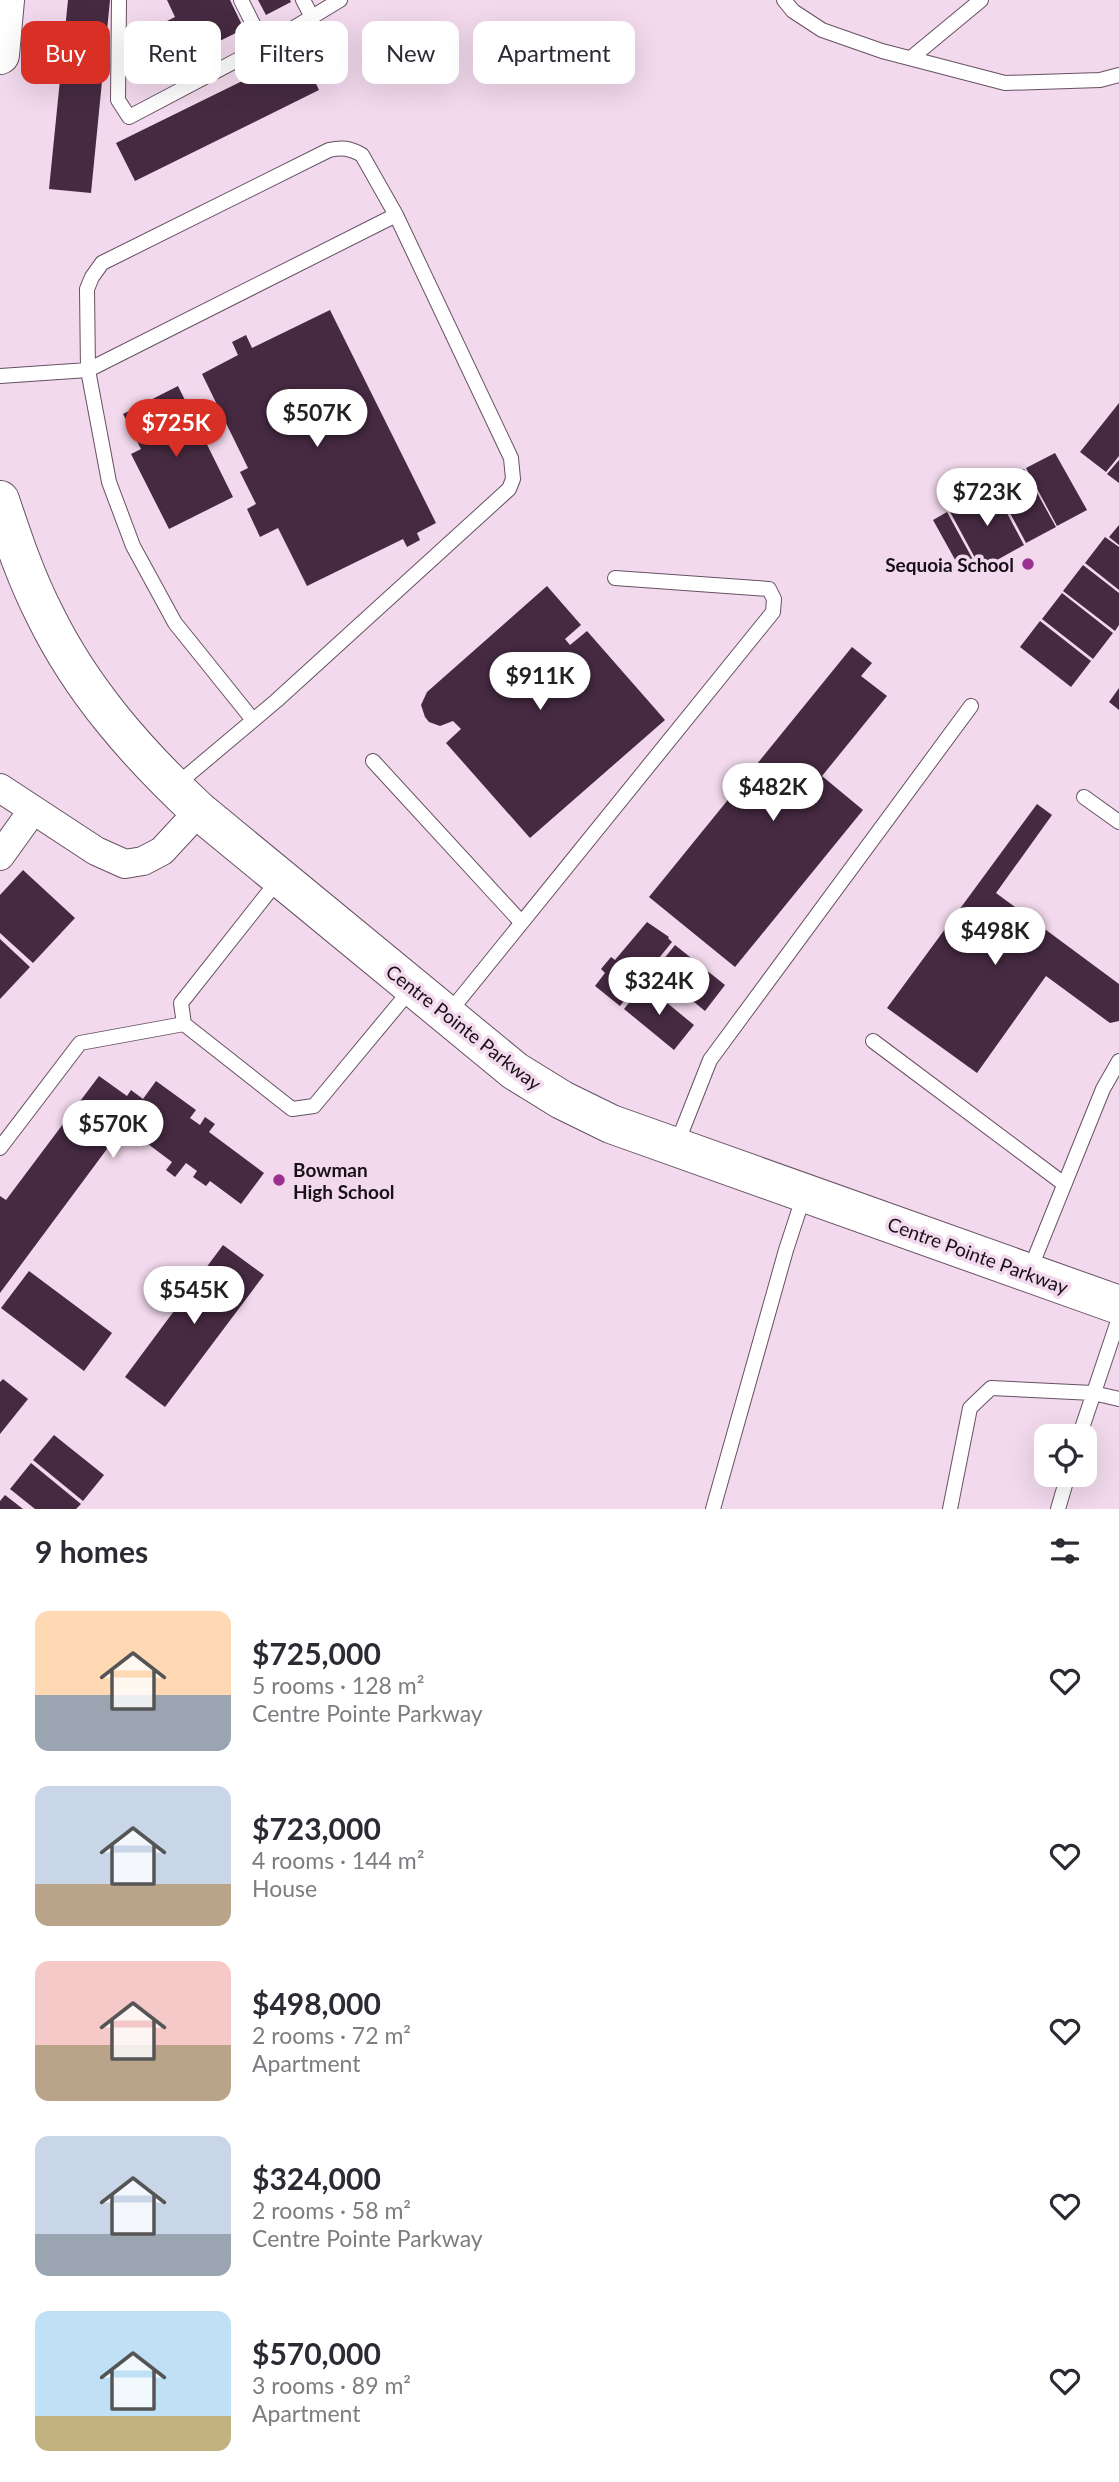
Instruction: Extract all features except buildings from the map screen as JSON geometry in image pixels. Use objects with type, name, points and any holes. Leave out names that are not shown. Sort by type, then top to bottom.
[{"type":"street","points":[[0,55],[5,0]]},
{"type":"street","name":"Centre Pointe Parkway","points":[[0,500],[20,559],[45,616],[77,670],[113,721],[186,799],[515,1071],[562,1100],[611,1124],[1119,1306]]},
{"type":"street","points":[[0,788],[96,851],[125,864],[144,861],[162,851],[186,799]]},
{"type":"street","points":[[0,856],[33,810]]},
{"type":"lane","points":[[119,0],[118,100],[129,117],[235,61]]},
{"type":"lane","points":[[241,0],[252,21]]},
{"type":"lane","points":[[303,0],[312,17]]},
{"type":"lane","points":[[305,21],[340,0]]},
{"type":"lane","points":[[784,0],[793,11],[822,30],[882,51],[1005,83],[1100,80],[1119,75]]},
{"type":"lane","points":[[911,58],[981,0]]},
{"type":"lane","points":[[186,799],[253,720],[509,489],[513,480],[511,457],[396,215],[362,155],[353,149],[341,147],[329,150],[102,263],[87,289],[88,370],[109,482],[133,546],[175,623],[253,720]]},
{"type":"lane","points":[[0,376],[88,370],[396,215]]},
{"type":"lane","points":[[446,1016],[773,612],[774,599],[769,589],[615,578]]},
{"type":"lane","points":[[676,1148],[710,1060],[971,706]]},
{"type":"lane","points":[[373,761],[521,922]]},
{"type":"lane","points":[[1084,797],[1119,822]]},
{"type":"lane","points":[[280,878],[181,1003],[184,1024],[292,1109],[314,1106],[412,988]]},
{"type":"lane","points":[[0,1148],[80,1043],[184,1024]]},
{"type":"lane","points":[[873,1041],[1065,1184]]},
{"type":"lane","points":[[1028,1273],[1103,1089],[1119,1061]]},
{"type":"lane","points":[[713,1509],[804,1193]]},
{"type":"lane","points":[[1083,1424],[1119,1318]]},
{"type":"lane","points":[[950,1509],[970,1408],[991,1388],[1093,1393],[1119,1399]]},
{"type":"lane","points":[[1058,1509],[1064,1487]]},
{"type":"place","name":"Sequoia School","points":[[1028,564]]},
{"type":"place","name":"Bowman High School","points":[[279,1180]]}]
